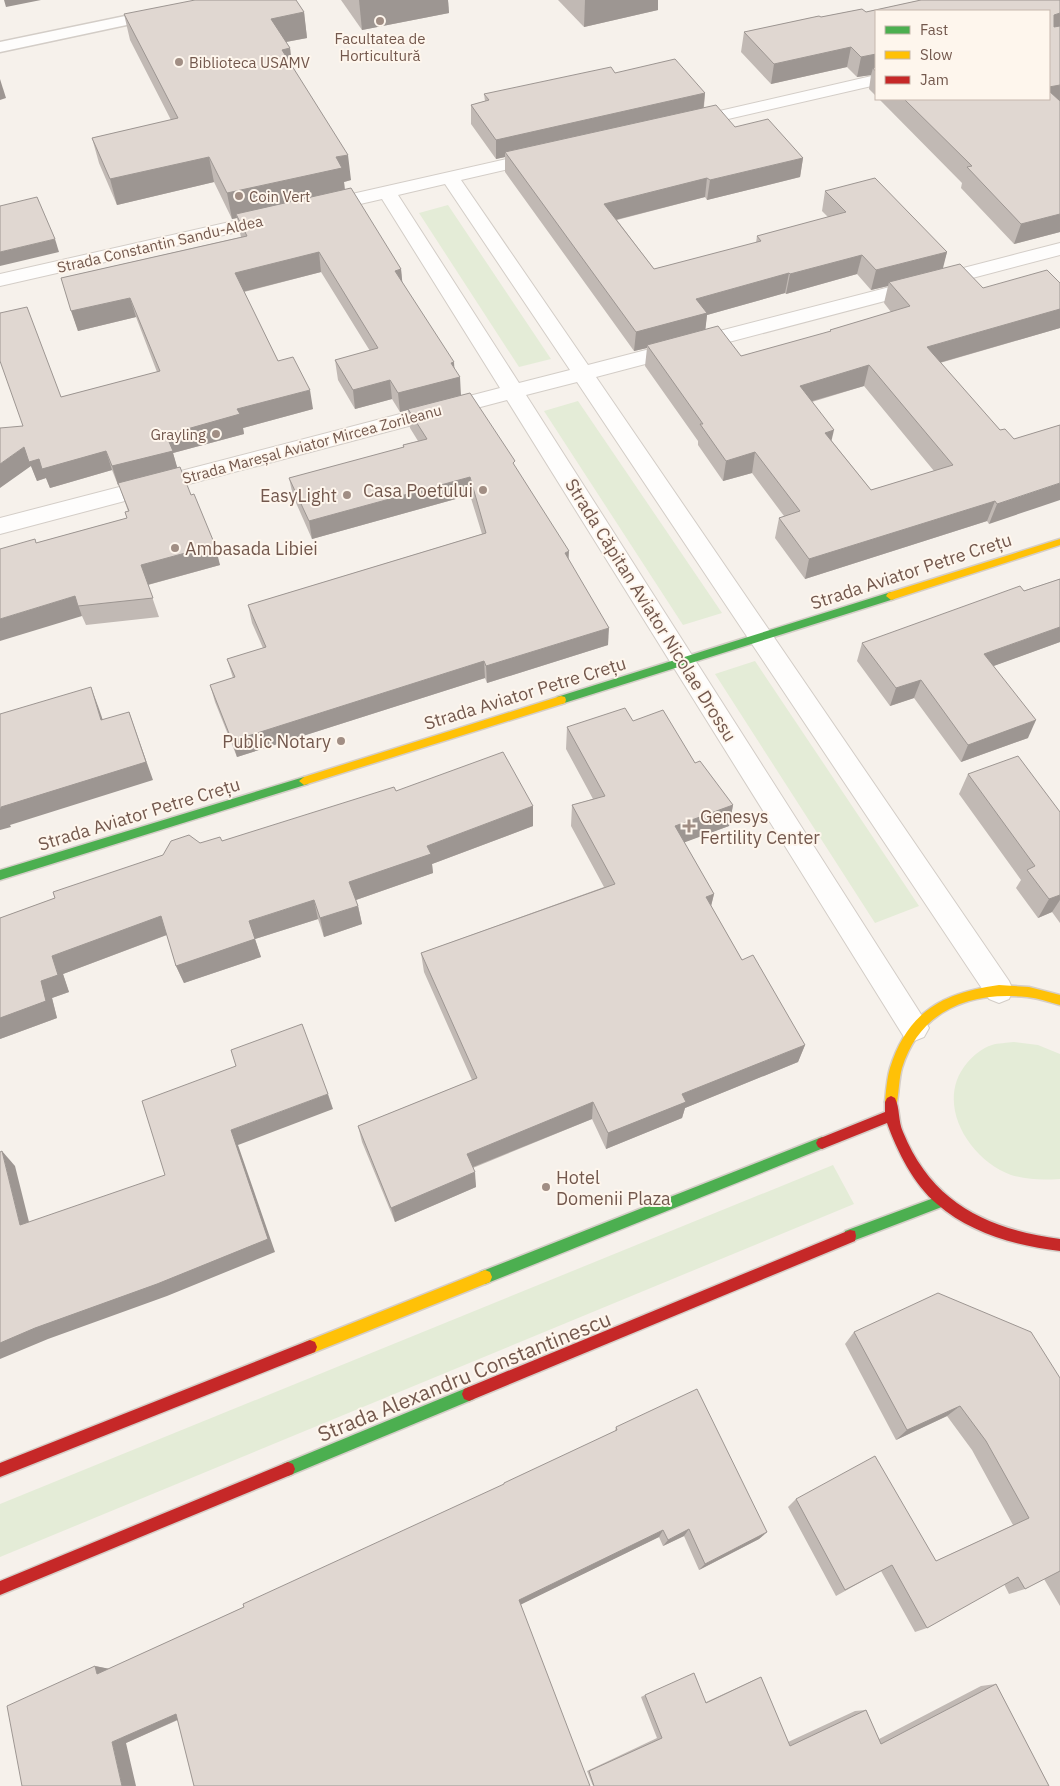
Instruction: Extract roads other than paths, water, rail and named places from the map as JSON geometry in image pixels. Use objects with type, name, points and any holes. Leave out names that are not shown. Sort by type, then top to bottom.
[{"type":"main road","name":"Strada Aviator Petre Crețu","points":[[0,875],[685,662],[1060,542]]},
{"type":"main road","points":[[1060,1000],[1027,992],[999,990],[966,995],[938,1008],[914,1028],[900,1048],[892,1073],[891,1116],[908,1156],[926,1183],[942,1201],[981,1226],[1014,1239],[1060,1245]]},
{"type":"main road","points":[[0,1470],[891,1116]]},
{"type":"main road","name":"Strada Alexandru Constantinescu","points":[[0,1588],[882,1223],[942,1201]]},
{"type":"street","points":[[673,126],[875,80]]},
{"type":"street","name":"Strada Constantin Sandu-Aldea","points":[[0,280],[557,153]]},
{"type":"street","points":[[450,177],[999,990]]},
{"type":"street","name":"Strada Căpitan Aviator Nicolae Drossu","points":[[388,192],[914,1028]]},
{"type":"street","name":"Strada Mareșal Aviator Mircea Zorileanu","points":[[0,526],[1060,249]]},
{"type":"lane","points":[[0,46],[172,12]]},
{"type":"place","name":"Facultatea de Horticultură","points":[[380,21]]},
{"type":"place","name":"Biblioteca USAMV","points":[[179,62]]},
{"type":"place","name":"Coin Vert","points":[[239,196]]},
{"type":"place","name":"Grayling","points":[[216,434]]},
{"type":"place","name":"Casa Poetului","points":[[483,490]]},
{"type":"place","name":"EasyLight","points":[[347,495]]},
{"type":"place","name":"Ambasada Libiei","points":[[175,548]]},
{"type":"place","name":"Public Notary","points":[[341,741]]},
{"type":"place","name":"Genesys Fertility Center","points":[[689,826]]},
{"type":"place","name":"Hotel Domenii Plaza","points":[[546,1187]]}]
